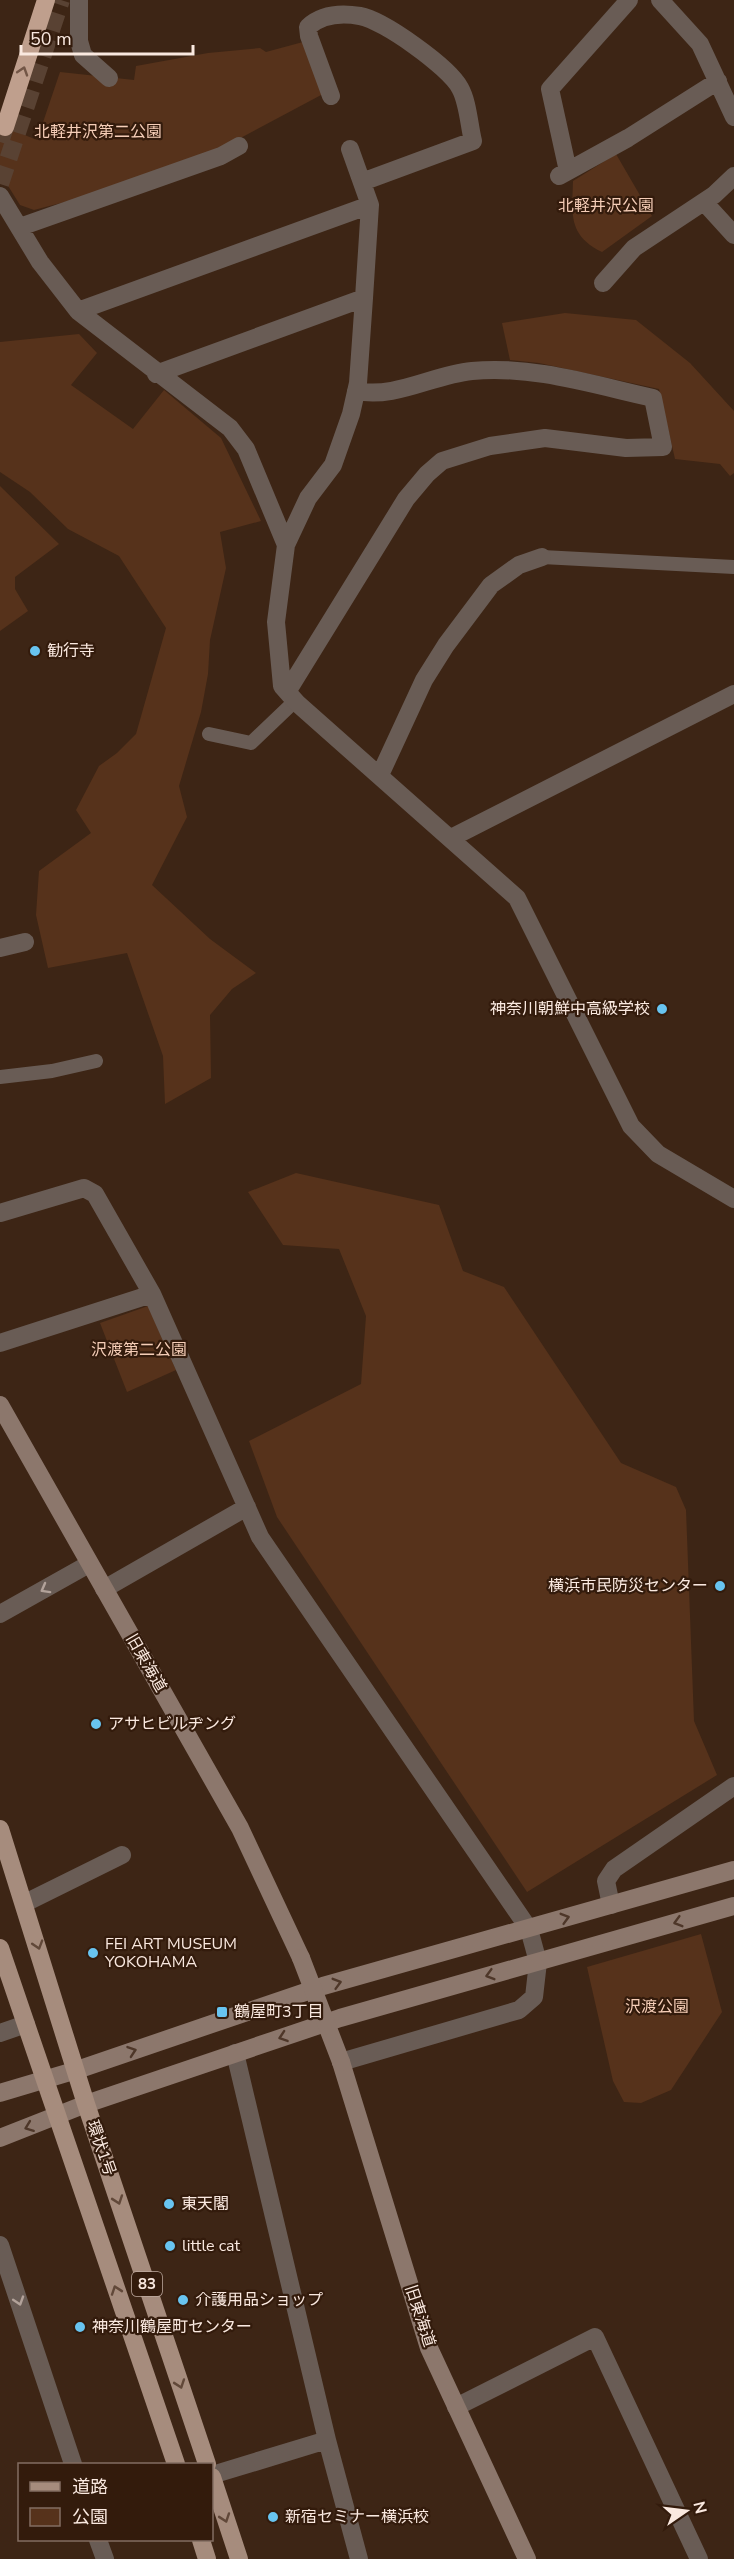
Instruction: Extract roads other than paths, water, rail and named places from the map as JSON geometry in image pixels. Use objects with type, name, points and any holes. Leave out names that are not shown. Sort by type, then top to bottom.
[{"type":"highway","points":[[5,127],[46,0]]},
{"type":"main road","name":"環状1号","points":[[0,1829],[86,2104],[207,2463]]},
{"type":"main road","name":"環状1号","points":[[0,1948],[176,2463]]},
{"type":"main road","points":[[213,2479],[240,2559]]},
{"type":"main road","points":[[201,2541],[207,2559]]},
{"type":"street","points":[[79,0],[79,42],[83,55],[109,78]]},
{"type":"street","points":[[629,0],[550,89],[563,174],[718,81]]},
{"type":"street","points":[[660,0],[700,44],[734,117]]},
{"type":"street","points":[[331,96],[309,36],[309,27],[316,20],[334,15],[362,16],[389,30],[417,47],[450,75],[461,88],[473,141],[362,182]]},
{"type":"street","points":[[20,227],[221,156],[239,146]]},
{"type":"street","points":[[350,149],[370,205],[356,391],[333,465],[308,498],[286,545],[276,622],[282,686],[291,697],[517,898],[631,1126],[658,1154],[734,1199]]},
{"type":"street","points":[[603,283],[634,248],[704,202],[734,176]]},
{"type":"street","points":[[0,196],[40,262],[78,311],[156,374],[195,398],[230,428],[241,442],[263,487],[286,545]]},
{"type":"street","points":[[704,202],[734,235]]},
{"type":"street","points":[[78,311],[370,205]]},
{"type":"street","points":[[156,374],[364,298]]},
{"type":"street","points":[[291,697],[406,499],[427,474],[442,461],[490,446],[545,438],[626,448],[663,447],[652,399],[540,373],[472,371],[376,395],[356,391]]},
{"type":"street","points":[[380,775],[424,680],[446,645],[491,585],[519,565],[542,557]]},
{"type":"street","points":[[451,838],[734,694]]},
{"type":"street","points":[[0,948],[25,942]]},
{"type":"street","points":[[0,1213],[84,1188],[95,1194],[152,1294],[260,1537],[529,1929],[538,1962],[534,1996],[519,2010],[341,2062]]},
{"type":"street","points":[[0,1343],[152,1294]]},
{"type":"street","name":"旧東海道","points":[[0,1405],[240,1828],[301,1958],[341,2062],[429,2348],[527,2559]]},
{"type":"street","points":[[104,1589],[247,1507]]},
{"type":"street","points":[[0,1614],[89,1564]]},
{"type":"street","points":[[611,1905],[606,1881],[614,1869],[734,1786]]},
{"type":"street","points":[[25,1903],[122,1855]]},
{"type":"street","points":[[0,2093],[76,2070],[323,1986],[734,1870]]},
{"type":"street","points":[[0,2138],[86,2104],[340,2018],[734,1906]]},
{"type":"street","points":[[0,2033],[26,2024]]},
{"type":"street","points":[[235,2053],[327,2440],[359,2559]]},
{"type":"street","points":[[0,2245],[73,2463]]},
{"type":"street","points":[[456,2407],[595,2337],[699,2559]]},
{"type":"street","points":[[213,2476],[327,2440]]},
{"type":"street","points":[[98,2541],[105,2559]]},
{"type":"lane","points":[[542,557],[734,567]]},
{"type":"lane","points":[[209,734],[251,743],[291,697]]},
{"type":"lane","points":[[0,1077],[52,1071],[96,1061]]},
{"type":"tunnel","points":[[0,184],[61,0]]},
{"type":"tunnel","points":[[0,142],[5,127]]},
{"type":"place","name":"勧行寺","points":[[35,651]]},
{"type":"place","name":"神奈川朝鮮中高級学校","points":[[662,1009]]},
{"type":"place","name":"横浜市民防災センター","points":[[720,1586]]},
{"type":"place","name":"アサヒビルヂング","points":[[96,1724]]},
{"type":"place","name":"FEI ART MUSEUM YOKOHAMA","points":[[93,1953]]},
{"type":"place","name":"鶴屋町3丁目","points":[[222,2012]]},
{"type":"place","name":"東天閣","points":[[169,2204]]},
{"type":"place","name":"little cat","points":[[170,2246]]},
{"type":"place","name":"介護用品ショップ","points":[[183,2300]]},
{"type":"place","name":"神奈川鶴屋町センター","points":[[80,2327]]},
{"type":"place","name":"新宿セミナー横浜校","points":[[273,2517]]},
{"type":"park label","name":"北軽井沢第二公園","points":[[98,132]]},
{"type":"park label","name":"北軽井沢公園","points":[[606,206]]},
{"type":"park label","name":"沢渡第二公園","points":[[139,1350]]},
{"type":"park label","name":"沢渡公園","points":[[657,2007]]}]
